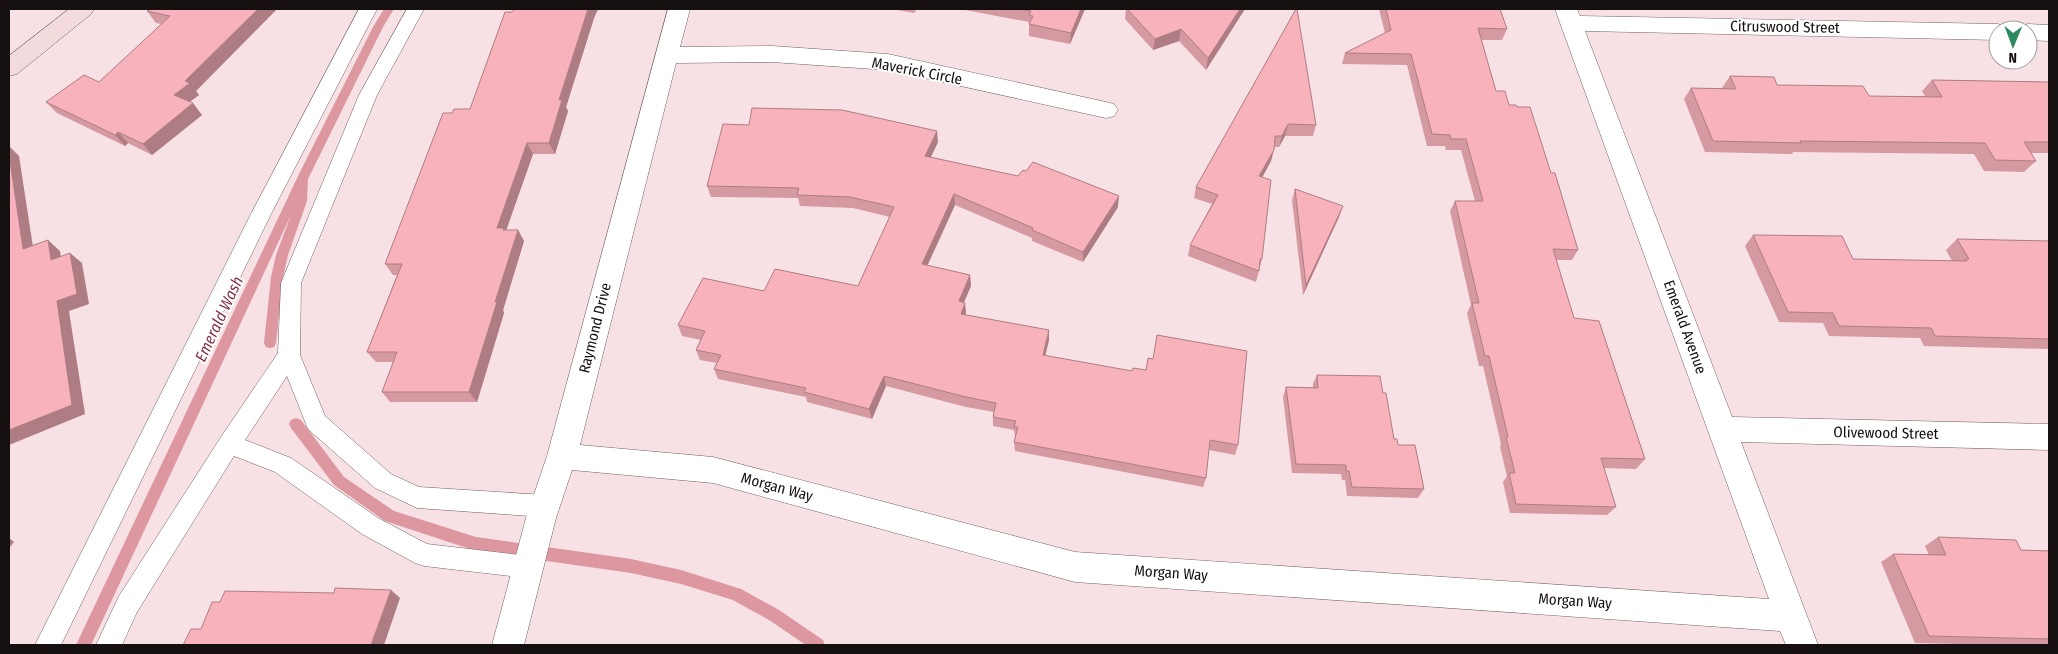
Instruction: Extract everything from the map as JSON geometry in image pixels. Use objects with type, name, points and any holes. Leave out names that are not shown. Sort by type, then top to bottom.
[{"type":"main road","points":[[9,68],[83,9]]},
{"type":"street","name":"Raymond Drive","points":[[508,645],[543,512],[562,456],[679,9]]},
{"type":"street","name":"Citruswood Street","points":[[1569,16],[1988,32]]},
{"type":"street","name":"Emerald Avenue","points":[[1569,16],[1802,645]]},
{"type":"street","name":"Maverick Circle","points":[[666,55],[772,54],[888,62],[1106,110]]},
{"type":"street","name":"Olivewood Street","points":[[1723,429],[2049,437]]},
{"type":"street","name":"Morgan Way","points":[[562,456],[713,470],[1075,567],[1792,616]]},
{"type":"lane","points":[[48,645],[262,212],[368,9]]},
{"type":"lane","points":[[415,9],[368,95],[291,283],[289,355],[316,422],[383,481],[417,497],[543,512]]},
{"type":"lane","points":[[109,645],[128,604],[229,444],[289,355]]},
{"type":"lane","points":[[229,444],[283,465],[370,526],[424,555],[528,566]]},
{"type":"building","points":[[150,9],[258,9],[185,81],[190,83],[174,95],[193,103],[143,144],[118,132],[115,135],[46,102],[84,75],[99,82],[170,16],[147,11]]},
{"type":"building","points":[[514,9],[588,9],[559,100],[562,100],[549,143],[527,143],[497,228],[518,230],[469,392],[382,392],[397,352],[367,352],[402,264],[385,264],[443,113],[452,113],[454,109],[470,109],[505,12],[512,12]]},
{"type":"building","points":[[1018,9],[1081,9],[1071,33],[1029,24],[1033,16],[1029,15],[1031,11]]},
{"type":"building","points":[[1127,9],[1240,9],[1208,58],[1181,29],[1155,39]]},
{"type":"building","points":[[1296,9],[1316,125],[1288,124],[1282,136],[1275,136],[1274,150],[1259,176],[1271,180],[1259,271],[1190,245],[1218,195],[1196,187]]},
{"type":"building","points":[[1386,9],[1500,9],[1507,29],[1478,28],[1496,91],[1505,91],[1509,105],[1530,107],[1551,173],[1555,173],[1578,250],[1553,249],[1574,318],[1599,321],[1645,459],[1601,458],[1616,507],[1516,504],[1509,473],[1515,473],[1506,437],[1508,437],[1489,356],[1485,356],[1472,303],[1479,303],[1455,201],[1483,201],[1466,139],[1451,139],[1450,135],[1432,134],[1411,54],[1345,53],[1391,30]]},
{"type":"building","points":[[1730,76],[1774,77],[1777,85],[1863,86],[1869,96],[1942,97],[1932,80],[2049,82],[2049,142],[2024,142],[2036,161],[1995,160],[1985,143],[1713,141],[1691,88],[1736,89]]},
{"type":"building","points":[[752,108],[842,110],[937,131],[925,156],[1018,176],[1023,170],[1026,171],[1033,162],[1119,196],[1083,252],[954,194],[922,264],[970,275],[959,301],[965,303],[961,314],[1049,330],[1043,355],[1132,371],[1133,368],[1146,370],[1148,358],[1153,359],[1157,335],[1247,351],[1238,445],[1210,440],[1206,478],[1014,442],[1018,427],[1014,427],[1016,421],[993,417],[996,403],[884,376],[869,409],[804,392],[806,388],[714,369],[721,355],[696,350],[705,331],[678,325],[703,278],[764,291],[775,269],[858,286],[894,207],[850,197],[797,195],[799,188],[707,186],[723,124],[749,125]]},
{"type":"building","points":[[9,154],[23,249],[48,240],[51,260],[70,253],[77,294],[57,301],[72,405],[9,430]]},
{"type":"building","points":[[1295,189],[1343,206],[1306,285]]},
{"type":"building","points":[[1753,235],[1842,236],[1853,259],[1967,261],[1966,259],[1969,259],[1957,239],[2049,241],[2049,339],[1935,336],[1931,328],[1839,326],[1833,313],[1788,312]]},
{"type":"building","points":[[1317,375],[1380,376],[1383,393],[1386,393],[1394,439],[1397,439],[1398,445],[1415,445],[1424,489],[1352,487],[1349,471],[1346,471],[1346,465],[1296,464],[1286,387],[1318,388]]},
{"type":"building","points":[[1938,537],[2016,540],[2021,550],[2049,551],[2049,639],[1929,636],[1893,554],[1946,555]]},
{"type":"building","points":[[335,588],[391,590],[371,645],[183,645],[191,629],[201,629],[212,602],[220,602],[225,591],[334,593]]},
{"type":"waterway","name":"Emerald Wash","points":[[83,645],[305,174],[378,27],[389,9]]},
{"type":"waterway","points":[[270,343],[273,299],[277,277],[282,255],[299,210],[304,181]]},
{"type":"waterway","points":[[296,424],[339,481],[390,516],[476,544],[631,566],[681,577],[736,594],[774,615],[818,645]]}]
